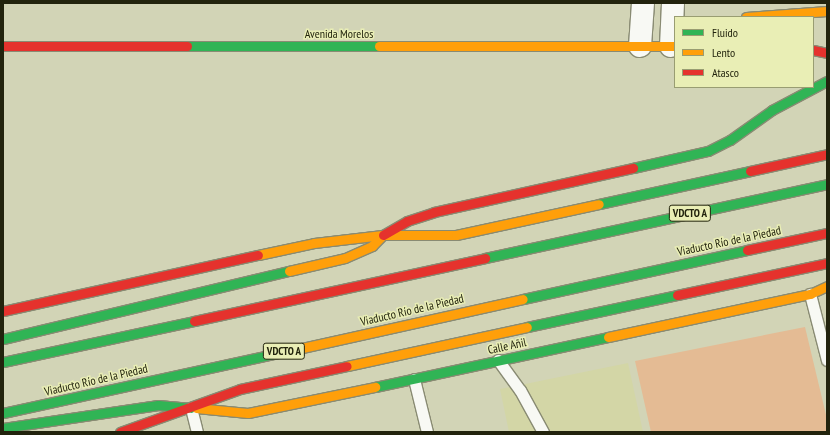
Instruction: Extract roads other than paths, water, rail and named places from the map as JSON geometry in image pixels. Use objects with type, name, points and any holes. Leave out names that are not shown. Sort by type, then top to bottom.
[{"type":"main road","points":[[755,16],[791,12],[827,11]]},
{"type":"main road","name":"Avenida Morelos","points":[[3,46],[674,45]]},
{"type":"main road","points":[[814,50],[827,53]]},
{"type":"main road","points":[[814,88],[827,81]]},
{"type":"main road","points":[[3,339],[100,314],[337,260],[372,246],[383,235],[407,221],[434,212],[708,151],[730,140],[772,110],[814,88]]},
{"type":"main road","points":[[3,311],[300,245],[352,237],[383,235],[456,235],[827,154]]},
{"type":"main road","name":"VDCTO A","points":[[3,362],[827,184]]},
{"type":"main road","name":"Viaducto Río de la Piedad","points":[[3,413],[827,232]]},
{"type":"main road","points":[[120,432],[240,389],[827,263]]},
{"type":"main road","name":"Calle Añil","points":[[3,428],[158,405],[248,413],[810,294],[827,286]]},
{"type":"street","points":[[640,46],[643,3]]},
{"type":"street","points":[[673,3],[674,45]]},
{"type":"lane","points":[[810,294],[827,360]]},
{"type":"lane","points":[[498,360],[520,390],[543,432]]},
{"type":"lane","points":[[414,379],[427,432]]},
{"type":"lane","points":[[190,408],[197,432]]}]
